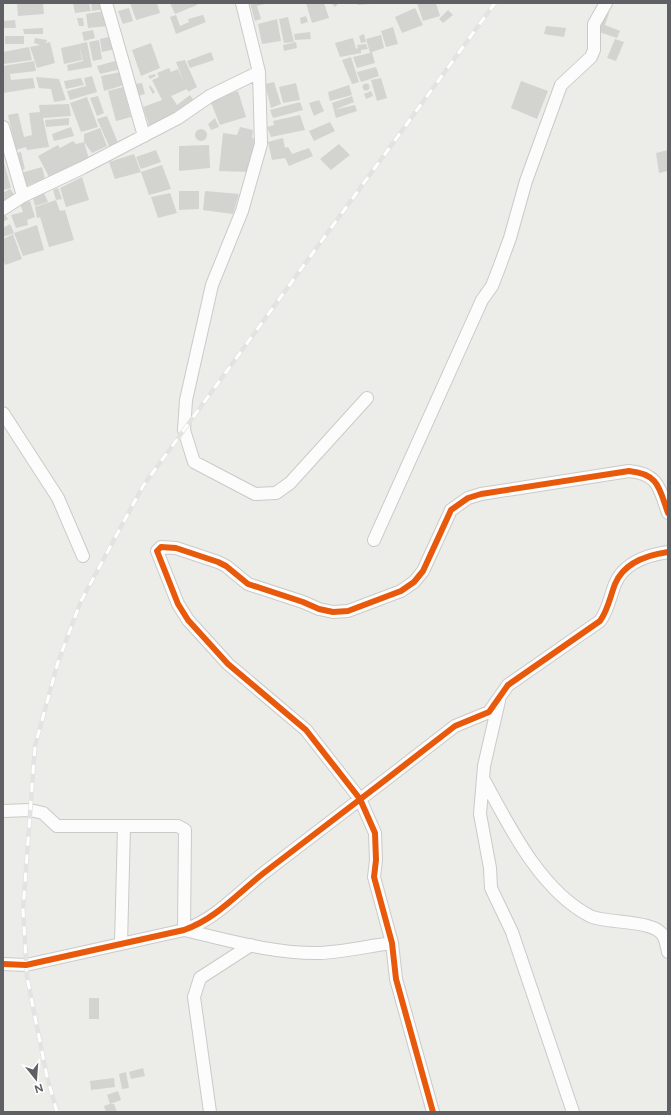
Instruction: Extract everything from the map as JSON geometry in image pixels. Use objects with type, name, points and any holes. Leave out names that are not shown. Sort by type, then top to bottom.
[{"type":"street","points":[[106,3],[144,136]]},
{"type":"street","points":[[242,3],[259,72],[261,93],[261,144],[242,211],[212,285],[186,400],[184,430],[194,462],[254,494],[276,493],[290,483],[367,398]]},
{"type":"street","points":[[374,540],[482,300],[497,274],[510,238],[526,181],[561,85],[591,57],[594,50],[594,24],[606,3]]},
{"type":"street","points":[[3,209],[23,196],[178,118],[210,96],[259,72]]},
{"type":"street","points":[[3,127],[23,196]]},
{"type":"street","points":[[3,413],[58,498],[83,556]]},
{"type":"street","points":[[433,1112],[396,979],[392,943],[374,877],[376,860],[375,833],[360,799],[306,730],[228,664],[188,620],[178,604],[157,551],[161,547],[176,548],[226,566],[248,584],[303,602],[319,609],[333,612],[348,611],[401,591],[414,582],[423,571],[451,510],[468,498],[481,494],[629,471],[648,475],[656,483],[668,513]]},
{"type":"street","points":[[3,964],[26,965],[184,930],[209,919],[250,884],[456,726],[489,712],[508,685],[600,621],[606,614],[615,582],[624,570],[637,560],[651,554],[668,552]]},
{"type":"street","points":[[501,694],[484,766],[480,814],[490,868],[491,888],[512,932],[573,1112]]},
{"type":"street","points":[[483,778],[517,841],[559,894],[591,916],[655,928],[664,936],[668,952]]},
{"type":"street","points":[[3,811],[30,810],[43,813],[57,826],[178,826],[185,830],[184,930]]},
{"type":"street","points":[[122,944],[124,827]]},
{"type":"street","points":[[184,930],[268,949],[318,953],[349,951],[392,943]]},
{"type":"street","points":[[210,1112],[194,996],[200,978],[251,945]]},
{"type":"building","points":[[17,3],[43,3],[44,14],[18,16]]},
{"type":"building","points":[[73,3],[89,3],[91,11],[75,13]]},
{"type":"building","points":[[91,3],[104,3],[105,9],[92,11]]},
{"type":"building","points":[[130,3],[157,3],[160,13],[136,20]]},
{"type":"building","points":[[170,3],[197,3],[197,5],[175,14]]},
{"type":"building","points":[[250,3],[268,3],[257,6],[261,19],[255,21]]},
{"type":"building","points":[[306,3],[324,3],[329,18],[312,23]]},
{"type":"building","points":[[331,3],[339,3],[335,7]]},
{"type":"building","points":[[358,3],[369,3],[369,4],[358,5]]},
{"type":"building","points":[[417,3],[436,3],[440,16],[423,21]]},
{"type":"building","points":[[129,8],[133,21],[123,24],[118,11]]},
{"type":"building","points":[[415,8],[423,25],[402,33],[395,17]]},
{"type":"building","points":[[448,10],[453,15],[443,23],[439,19]]},
{"type":"building","points":[[104,11],[108,26],[88,28],[86,14]]},
{"type":"building","points":[[603,12],[609,13],[605,25],[620,31],[617,38],[596,31]]},
{"type":"building","points":[[176,15],[180,26],[189,22],[188,19],[203,15],[206,22],[176,34],[170,17]]},
{"type":"building","points":[[306,16],[308,22],[301,24],[300,18]]},
{"type":"building","points":[[288,17],[294,42],[284,43],[279,19]]},
{"type":"building","points":[[77,18],[83,18],[84,26],[79,26]]},
{"type":"building","points":[[277,19],[281,41],[262,44],[258,24]]},
{"type":"building","points":[[15,20],[16,28],[3,28],[3,21]]},
{"type":"building","points":[[546,26],[566,28],[564,37],[544,34]]},
{"type":"building","points":[[393,27],[398,44],[386,47],[381,31]]},
{"type":"building","points":[[43,28],[43,34],[24,34],[23,29]]},
{"type":"building","points":[[93,30],[95,38],[84,41],[82,32]]},
{"type":"building","points":[[310,32],[311,39],[295,40],[294,34]]},
{"type":"building","points":[[364,34],[366,42],[361,43],[359,36]]},
{"type":"building","points":[[381,35],[384,48],[372,52],[375,63],[357,68],[353,57],[370,53],[366,39]]},
{"type":"building","points":[[5,36],[24,36],[24,44],[5,44]]},
{"type":"building","points":[[113,36],[116,49],[102,52],[100,39]]},
{"type":"building","points":[[35,38],[47,40],[46,43],[50,42],[55,63],[37,68],[30,47],[40,45],[34,43]]},
{"type":"building","points":[[353,38],[356,49],[358,48],[357,45],[366,44],[368,49],[361,50],[361,53],[340,57],[335,43]]},
{"type":"building","points":[[615,39],[624,42],[616,61],[607,58]]},
{"type":"building","points":[[99,40],[102,59],[93,61],[89,42]]},
{"type":"building","points":[[87,42],[92,67],[68,71],[67,65],[83,61],[79,44]]},
{"type":"building","points":[[296,42],[297,48],[284,51],[283,45]]},
{"type":"building","points":[[151,43],[160,68],[141,76],[132,50]]},
{"type":"building","points":[[79,44],[82,60],[64,64],[61,48]]},
{"type":"building","points":[[29,47],[32,60],[4,64],[3,52]]},
{"type":"building","points":[[211,52],[214,60],[190,68],[187,61]]},
{"type":"building","points":[[351,57],[359,82],[352,84],[342,60]]},
{"type":"building","points":[[119,60],[121,69],[100,74],[97,66]]},
{"type":"building","points":[[185,60],[197,87],[188,92],[187,89],[171,96],[177,105],[190,95],[195,102],[150,128],[143,107],[162,100],[152,80],[159,77],[157,73],[169,68],[171,72],[178,69],[185,85],[176,62]]},
{"type":"building","points":[[34,61],[36,71],[10,74],[11,80],[33,78],[35,88],[3,93],[3,66]]},
{"type":"building","points":[[376,67],[379,76],[361,82],[357,72]]},
{"type":"building","points":[[121,72],[124,85],[104,91],[101,76]]},
{"type":"building","points":[[155,74],[156,76],[150,79],[148,76]]},
{"type":"building","points":[[92,76],[97,92],[70,100],[67,91],[86,86],[84,78]]},
{"type":"building","points":[[36,77],[59,79],[66,100],[54,102],[51,89],[39,88]]},
{"type":"building","points":[[81,78],[84,85],[66,89],[64,81]]},
{"type":"building","points":[[381,78],[387,98],[377,101],[371,80]]},
{"type":"building","points":[[521,81],[548,91],[537,119],[511,108]]},
{"type":"building","points":[[274,82],[281,104],[271,108],[265,84]]},
{"type":"building","points":[[142,83],[145,94],[138,96],[135,84]]},
{"type":"building","points":[[296,83],[300,100],[283,103],[279,87]]},
{"type":"building","points":[[366,84],[369,87],[366,90],[363,87]]},
{"type":"building","points":[[150,85],[155,92],[153,94],[149,87]]},
{"type":"building","points":[[349,85],[352,95],[330,101],[328,92]]},
{"type":"building","points":[[123,87],[131,117],[116,121],[108,91]]},
{"type":"building","points":[[238,91],[246,117],[220,125],[210,100]]},
{"type":"building","points":[[371,91],[373,96],[366,99],[364,94]]},
{"type":"building","points":[[98,96],[104,113],[97,116],[90,98]]},
{"type":"building","points":[[352,96],[354,102],[334,110],[355,105],[357,111],[336,118],[332,103]]},
{"type":"building","points":[[87,97],[98,127],[81,132],[70,103]]},
{"type":"building","points":[[319,100],[324,111],[314,116],[309,103]]},
{"type":"building","points":[[300,102],[303,110],[273,118],[270,110]]},
{"type":"building","points":[[69,104],[71,116],[43,118],[49,147],[27,150],[26,147],[16,150],[8,115],[18,113],[24,137],[32,135],[29,113],[40,112],[39,105]]},
{"type":"building","points":[[300,115],[305,130],[271,137],[267,127],[274,125],[273,121]]},
{"type":"building","points":[[107,116],[118,143],[109,146],[97,119]]},
{"type":"building","points":[[69,118],[69,125],[46,127],[45,120]]},
{"type":"building","points":[[215,118],[219,127],[211,130],[208,124]]},
{"type":"building","points":[[330,122],[335,131],[314,141],[309,131]]},
{"type":"building","points":[[71,127],[74,136],[54,141],[52,134]]},
{"type":"building","points":[[240,127],[253,130],[252,138],[256,139],[249,172],[219,171],[223,133],[237,135]]},
{"type":"building","points":[[100,128],[107,146],[92,153],[84,142],[84,134]]},
{"type":"building","points":[[201,129],[205,131],[207,135],[205,139],[201,141],[197,139],[195,135],[197,131]]},
{"type":"building","points":[[283,138],[285,148],[288,147],[292,154],[309,148],[313,156],[289,166],[285,158],[272,160],[268,142]]},
{"type":"building","points":[[73,141],[76,144],[84,142],[89,159],[49,177],[38,156],[58,145],[60,148]]},
{"type":"building","points":[[339,144],[350,155],[331,170],[320,159]]},
{"type":"building","points":[[209,145],[210,168],[179,171],[179,146]]},
{"type":"building","points":[[156,150],[161,162],[141,169],[136,157]]},
{"type":"building","points":[[668,150],[668,171],[659,173],[656,153]]},
{"type":"building","points":[[21,152],[25,169],[17,172],[12,154]]},
{"type":"building","points":[[134,154],[141,172],[115,179],[109,162]]},
{"type":"building","points":[[3,159],[11,188],[3,190]]},
{"type":"building","points":[[162,165],[171,189],[149,195],[141,172]]},
{"type":"building","points":[[42,167],[45,179],[27,186],[21,173]]},
{"type":"building","points":[[82,177],[89,200],[66,207],[60,188]]},
{"type":"building","points":[[58,188],[62,199],[56,200],[53,190]]},
{"type":"building","points":[[10,189],[14,194],[3,202],[3,193]]},
{"type":"building","points":[[179,191],[199,191],[199,209],[179,210]]},
{"type":"building","points":[[205,191],[239,194],[233,214],[203,210]]},
{"type":"building","points":[[44,193],[48,202],[35,206],[32,196]]},
{"type":"building","points":[[170,193],[177,213],[158,218],[151,197]]},
{"type":"building","points":[[56,200],[60,211],[65,210],[74,240],[49,247],[40,217],[37,218],[35,207]]},
{"type":"building","points":[[30,201],[35,217],[27,220],[28,225],[16,228],[11,215],[23,212],[20,204]]},
{"type":"building","points":[[3,212],[8,219],[3,222]]},
{"type":"building","points":[[10,224],[14,233],[3,237],[3,228]]},
{"type":"building","points":[[37,225],[44,250],[23,256],[14,233]]},
{"type":"building","points":[[13,234],[22,259],[5,265],[3,258],[3,239]]},
{"type":"building","points":[[89,998],[99,998],[99,1019],[89,1019]]},
{"type":"building","points":[[143,1068],[145,1076],[131,1079],[129,1072]]},
{"type":"building","points":[[126,1072],[129,1088],[122,1089],[119,1074]]},
{"type":"building","points":[[114,1078],[115,1087],[91,1090],[90,1081]]},
{"type":"building","points":[[118,1091],[121,1100],[110,1104],[107,1095]]},
{"type":"building","points":[[114,1104],[117,1112],[106,1112],[104,1106]]},
{"type":"railway","points":[[57,1112],[47,1077],[27,977],[23,910],[35,746],[58,662],[81,601],[143,486],[495,3]]},
{"type":"cycle path","points":[[433,1112],[396,979],[392,943],[374,877],[376,860],[375,833],[360,799],[306,730],[228,664],[188,620],[178,604],[157,551],[161,547],[176,548],[218,562],[226,566],[248,584],[303,602],[319,609],[333,612],[348,611],[401,591],[414,582],[423,571],[451,510],[468,498],[481,494],[629,471],[646,475],[652,479],[660,490],[668,513]]},
{"type":"cycle path","points":[[3,964],[26,965],[184,930],[206,919],[217,912],[265,872],[455,726],[489,712],[508,685],[600,621],[607,608],[615,584],[624,570],[630,565],[644,558],[668,552]]}]
